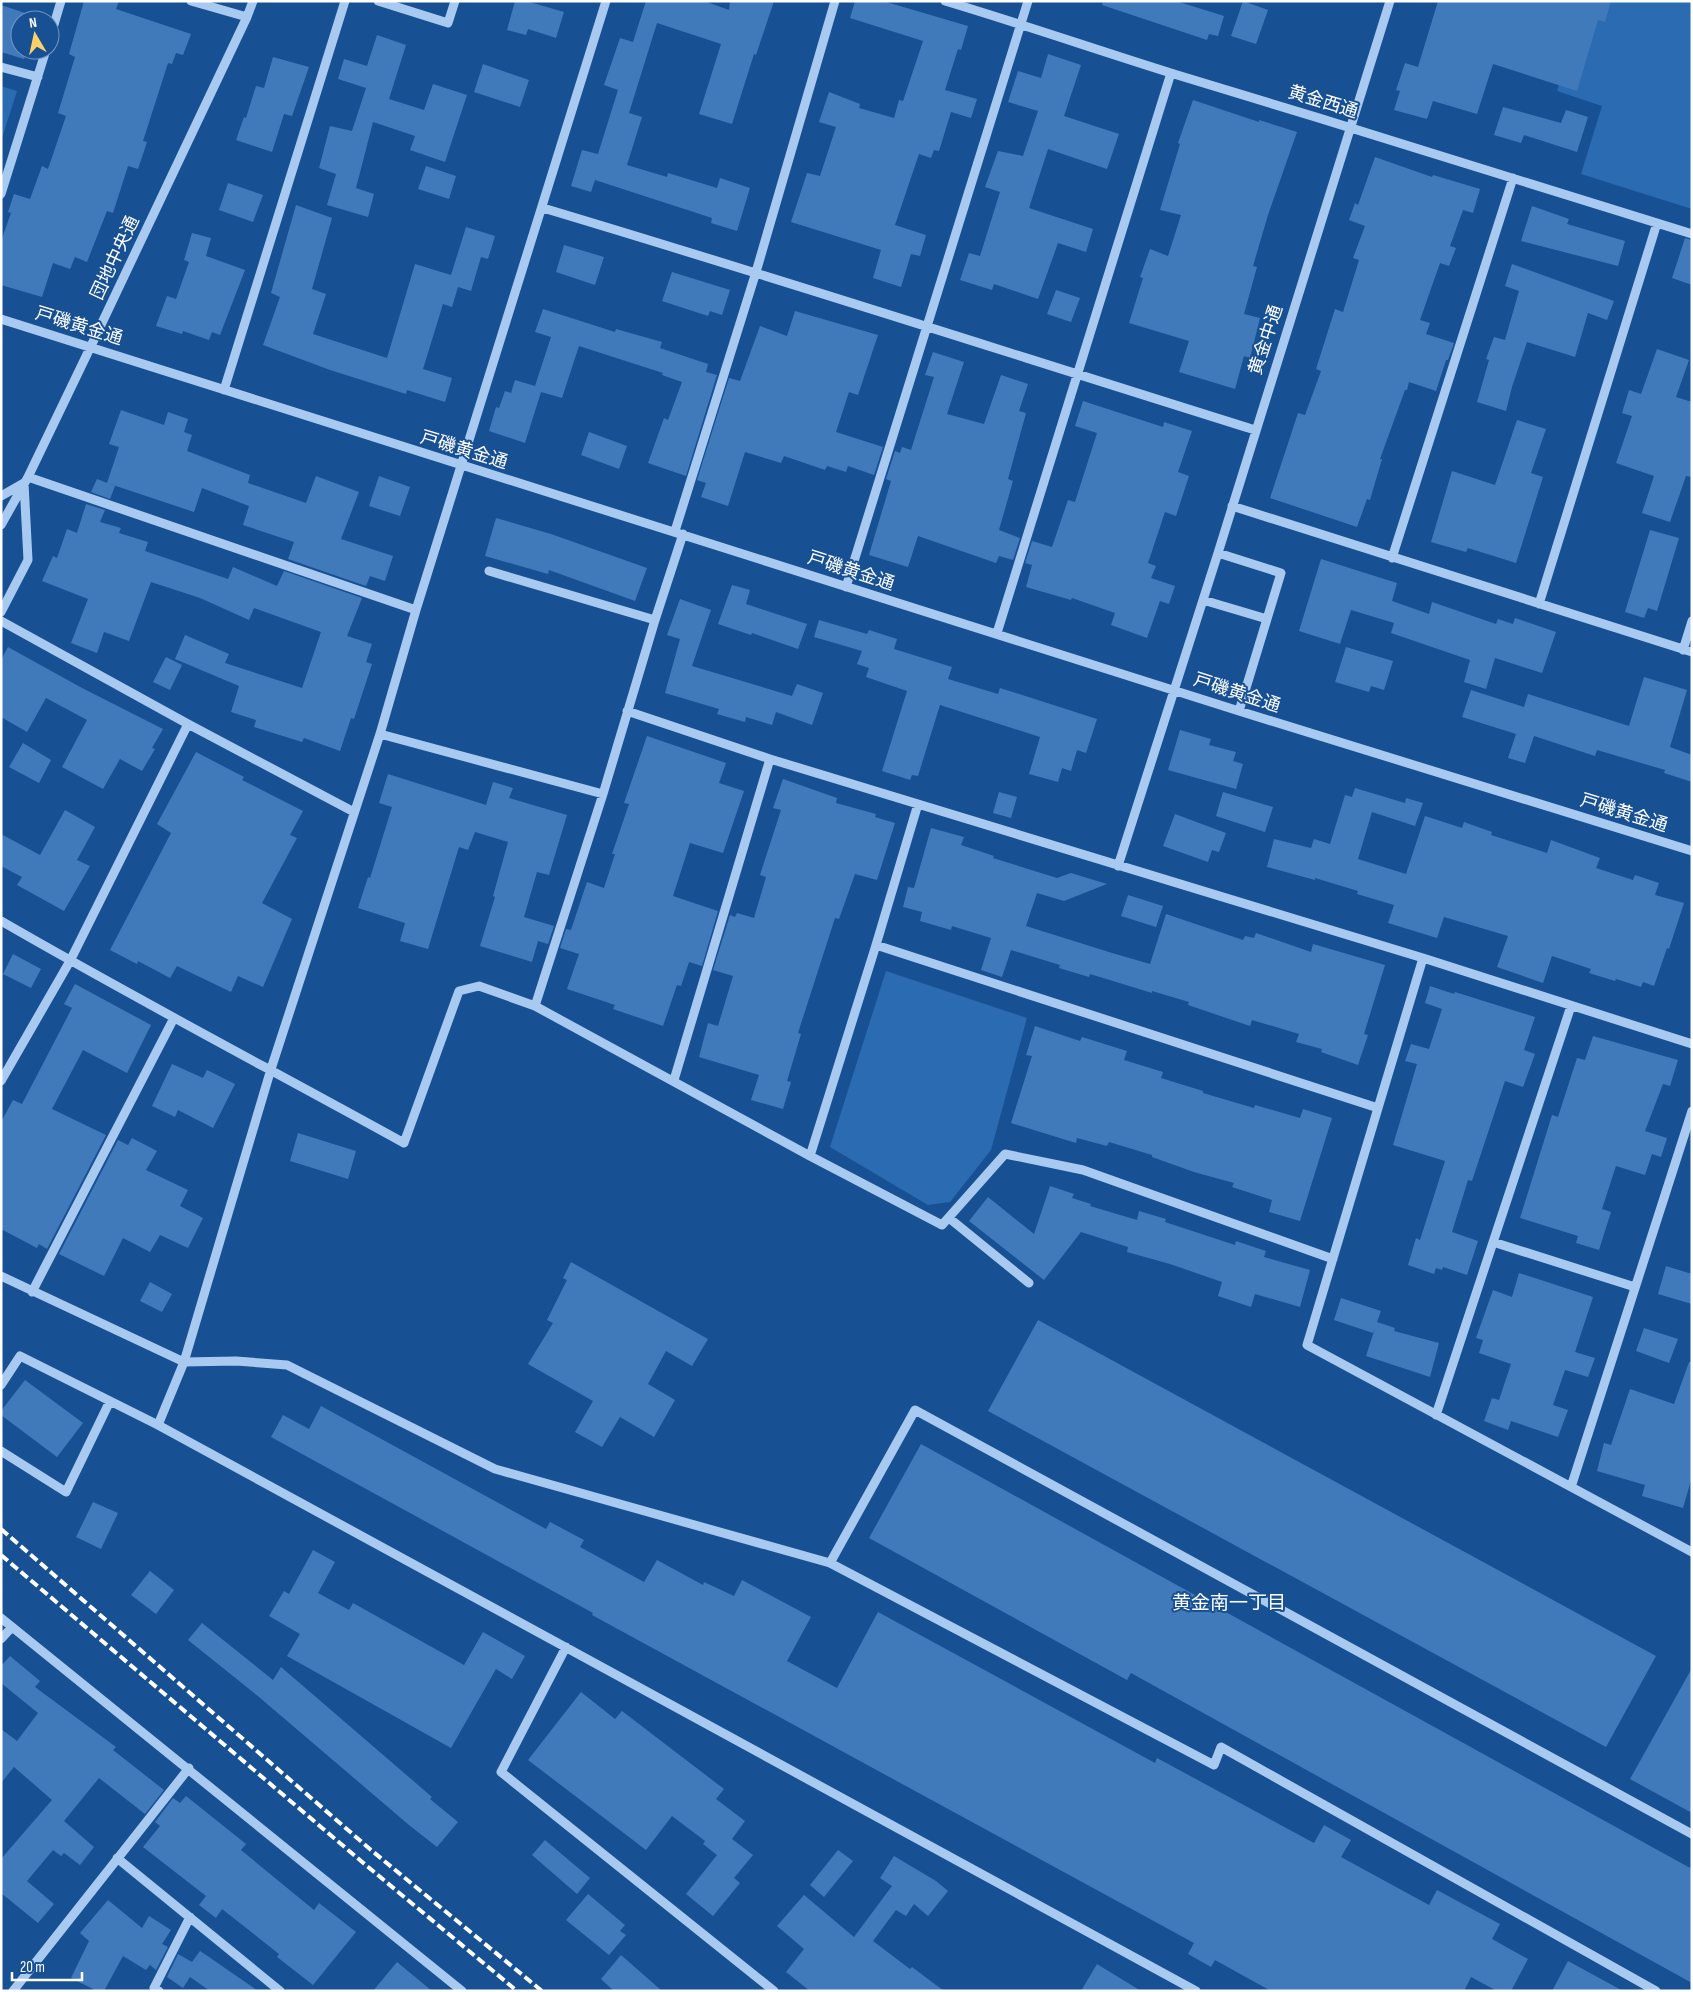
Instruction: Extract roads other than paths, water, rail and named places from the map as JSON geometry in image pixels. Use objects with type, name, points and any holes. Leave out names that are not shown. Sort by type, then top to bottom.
[{"type":"street","points":[[191,1],[247,17]]},
{"type":"street","name":"団地中央通","points":[[1,525],[26,480],[91,346],[247,17],[252,1]]},
{"type":"street","points":[[224,390],[345,1]]},
{"type":"street","points":[[378,1],[448,23],[456,1]]},
{"type":"street","points":[[158,1425],[184,1362],[271,1069],[380,734],[416,610],[543,208],[606,1]]},
{"type":"street","points":[[535,1006],[628,711],[835,1]]},
{"type":"street","name":"黄金西通","points":[[945,1],[1021,23],[1171,73],[1351,127],[1692,234]]},
{"type":"street","points":[[846,587],[1028,1]]},
{"type":"street","name":"黄金中通","points":[[1118,866],[1218,554],[1390,1]]},
{"type":"street","points":[[1,194],[43,60]]},
{"type":"street","points":[[1,67],[38,77]]},
{"type":"street","points":[[997,633],[1171,73]]},
{"type":"street","points":[[1392,558],[1513,178]]},
{"type":"street","points":[[543,208],[756,272],[1255,430]]},
{"type":"street","points":[[1539,604],[1657,223]]},
{"type":"street","name":"戸磯黄金通","points":[[1,319],[1239,711],[1692,851]]},
{"type":"street","points":[[26,480],[416,610]]},
{"type":"street","points":[[1,496],[26,480]]},
{"type":"street","points":[[1,612],[28,560],[26,480]]},
{"type":"street","points":[[1232,506],[1687,651],[1692,621]]},
{"type":"street","points":[[1218,554],[1281,572],[1239,711]]},
{"type":"street","points":[[489,572],[654,620]]},
{"type":"street","points":[[1203,600],[1267,619]]},
{"type":"street","points":[[1,622],[354,812]]},
{"type":"street","points":[[628,711],[770,759],[1423,958],[1692,1044]]},
{"type":"street","points":[[1,1081],[70,961],[188,724]]},
{"type":"street","points":[[380,734],[603,794]]},
{"type":"street","points":[[674,1080],[770,759]]},
{"type":"street","points":[[810,1156],[918,804]]},
{"type":"street","points":[[1,921],[70,961],[404,1143],[459,991],[479,986],[535,1006],[942,1226],[1004,1154],[1082,1170],[1333,1259]]},
{"type":"street","points":[[876,945],[1378,1108]]},
{"type":"street","points":[[1423,958],[1307,1345],[1692,1552]]},
{"type":"street","points":[[1436,1415],[1571,1006]]},
{"type":"street","points":[[32,1292],[174,1018]]},
{"type":"street","points":[[1571,1487],[1692,1111]]},
{"type":"street","points":[[949,1218],[1029,1283]]},
{"type":"street","points":[[1493,1242],[1635,1287]]},
{"type":"street","points":[[1,1276],[184,1362],[236,1360],[287,1365],[495,1469],[830,1562],[1214,1765],[1221,1747],[1656,1991]]},
{"type":"street","points":[[1,1385],[20,1356],[158,1425],[1196,1991]]},
{"type":"street","points":[[1,1450],[66,1492],[110,1401]]},
{"type":"street","points":[[830,1562],[915,1410],[1692,1834]]},
{"type":"street","points":[[1,1618],[189,1768],[462,1991]]},
{"type":"street","points":[[1,1639],[12,1627]]},
{"type":"street","points":[[566,1647],[501,1772],[774,1991]]},
{"type":"street","points":[[13,1991],[189,1768]]},
{"type":"street","points":[[117,1858],[280,1991]]},
{"type":"street","points":[[159,1991],[154,1988],[190,1917]]},
{"type":"railway","points":[[1,1529],[371,1850],[542,1991]]},
{"type":"railway","points":[[1,1555],[517,1991]]},
{"type":"district","name":"黄金南一丁目","points":[[1229,1603]]}]
